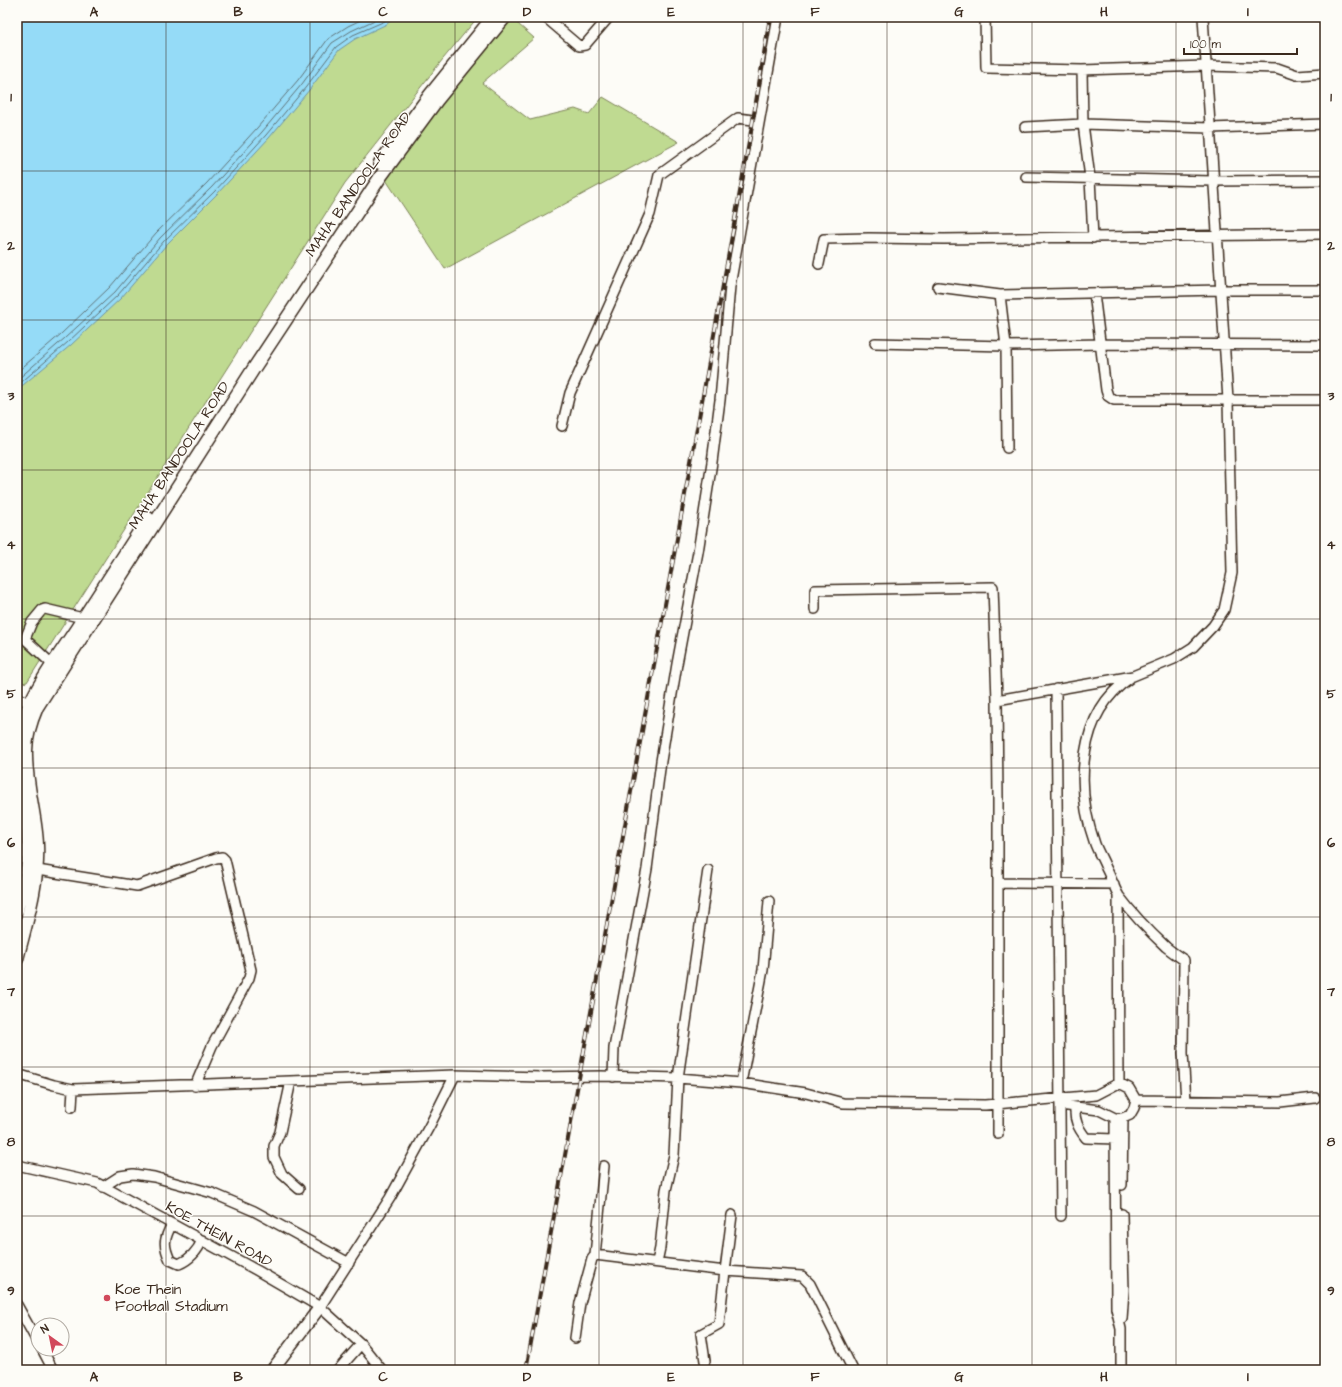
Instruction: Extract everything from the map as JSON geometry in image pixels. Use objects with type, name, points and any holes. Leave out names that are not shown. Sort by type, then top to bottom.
[{"type":"main road","name":"MAHA BANDOOLA ROAD","points":[[33,705],[53,665],[83,618],[373,173],[411,120],[493,17]]},
{"type":"main road","name":"MAHA BANDOOLA ROAD","points":[[17,742],[23,721],[33,705],[381,176],[437,100],[505,17]]},
{"type":"main road","name":"MAHA BANDOOLA ROAD","points":[[17,910],[32,869],[37,846],[35,818],[27,770],[23,721]]},
{"type":"main road","name":"MAHA BANDOOLA ROAD","points":[[17,756],[32,869],[31,900],[17,959]]},
{"type":"street","points":[[545,17],[579,46],[585,45],[609,17]]},
{"type":"street","points":[[613,1077],[614,1048],[648,869],[661,761],[711,470],[720,400],[730,286],[778,17]]},
{"type":"street","points":[[985,17],[986,68],[1082,70],[1206,66],[1277,68],[1297,75],[1325,73]]},
{"type":"street","points":[[1119,1083],[1118,895],[1095,844],[1087,816],[1083,792],[1083,770],[1086,743],[1101,708],[1118,686],[1133,676],[1174,659],[1194,647],[1214,626],[1224,610],[1232,573],[1228,400],[1216,235],[1203,17]]},
{"type":"street","points":[[1082,70],[1083,124],[1090,178],[1093,238]]},
{"type":"street","points":[[562,426],[570,393],[650,214],[659,175],[738,118],[754,120]]},
{"type":"street","points":[[1025,127],[1083,124],[1210,128],[1325,124]]},
{"type":"street","points":[[1026,177],[1213,181],[1325,180]]},
{"type":"street","points":[[819,264],[824,240],[869,238],[1093,238],[1325,234]]},
{"type":"street","points":[[938,287],[1000,295],[1220,290],[1325,290]]},
{"type":"street","points":[[1094,293],[1106,390],[1108,396],[1114,400],[1325,400]]},
{"type":"street","points":[[1000,295],[1006,346],[1007,448]]},
{"type":"street","points":[[875,343],[1006,346],[1100,344],[1325,345]]},
{"type":"street","points":[[815,609],[815,590],[993,587],[997,700],[998,1134]]},
{"type":"street","points":[[53,665],[25,639],[32,622],[42,610],[45,609],[83,618]]},
{"type":"street","points":[[997,700],[1133,676]]},
{"type":"street","points":[[1056,689],[1061,1216]]},
{"type":"street","points":[[17,697],[33,705]]},
{"type":"street","points":[[32,869],[137,886],[216,858],[222,857],[225,860],[251,970],[249,978],[212,1046],[195,1086]]},
{"type":"street","points":[[657,1262],[660,1248],[666,1190],[674,1155],[678,1078],[708,870]]},
{"type":"street","points":[[998,883],[1114,884]]},
{"type":"street","points":[[1118,895],[1167,948],[1184,960],[1183,1053],[1186,1101]]},
{"type":"street","points":[[741,1084],[763,970],[770,901]]},
{"type":"street","points":[[17,1074],[73,1089],[195,1086],[455,1075],[678,1078],[741,1084],[806,1093],[843,1103],[998,1104],[1060,1102],[1096,1095],[1119,1083]]},
{"type":"street","points":[[272,1370],[320,1307],[390,1198],[430,1125],[455,1075]]},
{"type":"street","points":[[291,1081],[280,1132],[274,1146],[274,1157],[282,1174],[299,1188]]},
{"type":"street","points":[[1060,1102],[1075,1107],[1099,1110],[1119,1118],[1130,1115],[1136,1100],[1130,1088],[1119,1083]]},
{"type":"street","points":[[72,1107],[73,1089]]},
{"type":"street","points":[[1136,1100],[1280,1102],[1315,1098]]},
{"type":"street","points":[[1075,1107],[1074,1115],[1078,1128],[1086,1138],[1115,1139]]},
{"type":"street","points":[[1119,1118],[1115,1139],[1116,1308],[1121,1330]]},
{"type":"street","points":[[1119,1118],[1124,1290],[1121,1330],[1121,1370]]},
{"type":"street","name":"KOE THEIN ROAD","points":[[17,1165],[97,1183],[258,1271],[320,1307],[361,1344],[382,1370]]},
{"type":"street","points":[[575,1338],[580,1303],[592,1259],[595,1255],[604,1166]]},
{"type":"street","points":[[103,1187],[120,1176],[133,1174],[154,1177],[212,1193],[254,1211],[348,1264]]},
{"type":"street","points":[[705,1360],[701,1334],[719,1324],[732,1215]]},
{"type":"street","points":[[172,1224],[164,1241],[165,1250],[170,1260],[179,1264],[185,1261],[198,1249],[202,1240]]},
{"type":"street","points":[[595,1255],[725,1271],[802,1276],[810,1284],[853,1370]]},
{"type":"street","points":[[17,1305],[30,1328]]},
{"type":"street","points":[[338,1370],[361,1344]]},
{"type":"street","points":[[46,1357],[53,1370]]},
{"type":"green space","points":[[17,17],[478,17],[345,183],[27,682],[17,684]]},
{"type":"green space","points":[[510,17],[534,38],[482,83],[530,120],[575,109],[589,114],[603,97],[679,142],[445,269],[382,174]]},
{"type":"water","points":[[17,17],[395,17],[387,24],[355,39],[339,50],[310,89],[269,138],[218,193],[167,244],[121,298],[71,345],[17,390]]},
{"type":"railway","points":[[526,1370],[753,120],[770,17]]},
{"type":"place","name":"Koe Thein Football Stadium","points":[[107,1298]]}]
